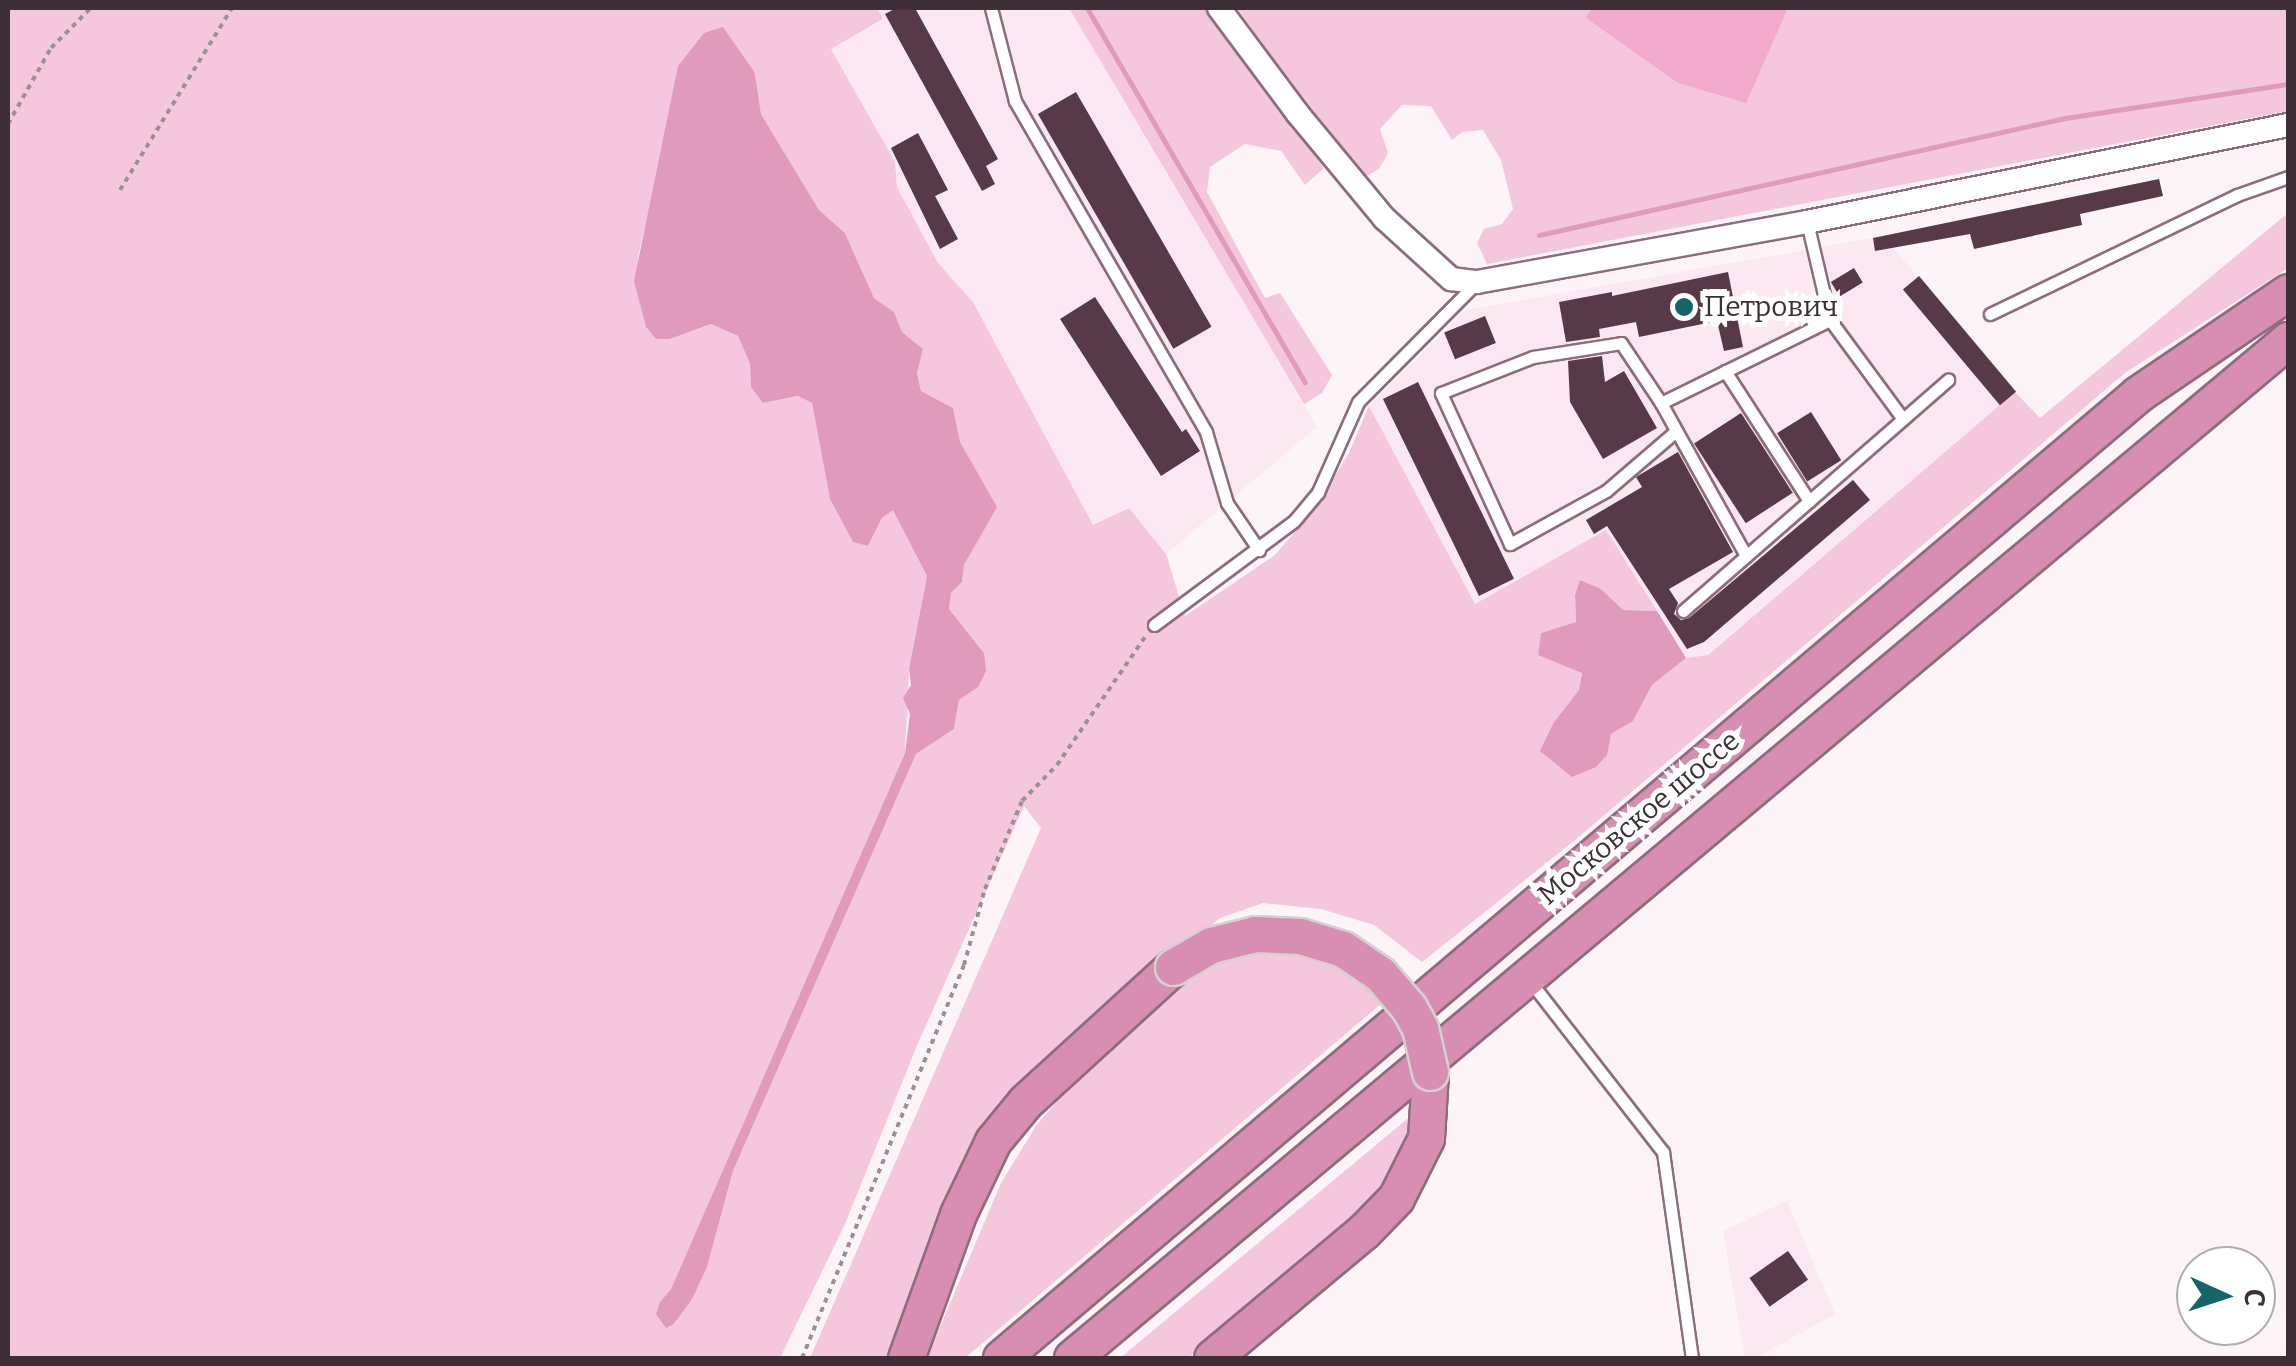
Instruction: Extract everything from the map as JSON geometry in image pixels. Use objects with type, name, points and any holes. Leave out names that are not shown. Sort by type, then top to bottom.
[{"type":"highway","name":"Московское шоссе","points":[[1000,1358],[2138,394],[2288,292]]},
{"type":"highway","name":"Московское шоссе","points":[[1072,1358],[2288,340]]},
{"type":"highway","points":[[906,1358],[958,1214],[993,1141],[1026,1102],[1173,967],[1233,938],[1289,934],[1343,949],[1396,990],[1420,1028],[1426,1050],[1430,1116],[1409,1179],[1364,1231],[1212,1358]]},
{"type":"street","points":[[1220,8],[1298,114],[1384,218],[1451,279],[1476,282],[1808,222],[2288,125]]},
{"type":"lane","points":[[991,8],[1015,100],[1206,432],[1227,503],[1259,550]]},
{"type":"lane","points":[[1990,314],[2237,195],[2288,176]]},
{"type":"lane","points":[[1808,222],[1830,320],[1903,419]]},
{"type":"lane","points":[[1154,625],[1259,550],[1318,492],[1358,402],[1476,282]]},
{"type":"lane","points":[[1661,403],[1830,320]]},
{"type":"lane","points":[[1676,431],[1606,491],[1510,544],[1441,394],[1533,357],[1621,343],[1661,403],[1746,556]]},
{"type":"lane","points":[[1726,371],[1809,501]]},
{"type":"lane","points":[[1683,611],[1948,380]]},
{"type":"lane","points":[[1526,977],[1663,1152],[1692,1358]]},
{"type":"path","points":[[8,124],[52,48],[91,8]]},
{"type":"path","points":[[120,190],[232,8]]},
{"type":"path","points":[[802,1358],[964,965],[984,889],[1022,801],[1056,765],[1154,625]]},
{"type":"shaded area","points":[[8,8],[877,8],[883,19],[831,49],[895,162],[897,187],[938,263],[973,302],[1093,525],[1129,508],[1166,554],[1185,616],[1275,555],[1316,507],[1349,453],[1369,406],[1475,604],[1606,530],[1657,611],[1622,610],[1601,589],[1575,595],[1576,623],[1541,633],[1539,655],[1582,672],[1579,690],[1554,722],[1608,747],[1611,734],[1633,721],[1652,685],[1686,658],[1708,655],[2015,392],[2040,418],[2288,213],[2288,268],[2125,373],[1574,841],[1422,962],[1374,925],[1321,909],[1263,903],[1220,918],[1016,1097],[894,1358],[810,1358],[1041,828],[1024,806],[918,1043],[845,1224],[780,1358],[8,1358]],"holes":[[[755,72],[761,114],[819,210],[845,233],[874,298],[894,312],[902,332],[923,349],[917,373],[921,391],[953,408],[960,442],[996,507],[964,565],[962,582],[951,593],[949,609],[984,653],[978,687],[959,700],[954,729],[916,754],[733,1171],[707,1267],[675,1324],[660,1302],[671,1289],[905,753],[909,669],[927,576],[893,509],[882,518],[868,546],[854,542],[830,498],[812,403],[799,396],[763,403],[751,387],[750,364],[738,336],[711,324],[670,339],[656,339],[646,327],[638,257],[660,162]]]},
{"type":"shaded area","points":[[877,8],[1069,8],[1317,427],[1166,554],[1129,508],[1093,526],[973,302],[938,263],[897,186],[895,162],[831,49],[883,20]]},
{"type":"shaded area","points":[[1069,8],[1207,8],[1324,168],[1305,185],[1281,151],[1245,144],[1210,167],[1207,192],[1265,298],[1280,293],[1332,375],[1322,393],[1304,404]]},
{"type":"shaded area","points":[[1237,8],[1591,8],[1587,18],[1778,29],[1788,8],[2288,8],[2288,111],[1487,264],[1477,243],[1484,229],[1502,224],[1513,209],[1501,160],[1483,130],[1462,132],[1452,140],[1431,106],[1402,105],[1380,129],[1388,153],[1379,169],[1361,179]]},
{"type":"shaded area","points":[[1591,8],[1788,8],[1746,103],[1678,83],[1586,18]]},
{"type":"shaded area","points":[[723,27],[755,73],[761,114],[819,210],[845,233],[874,298],[894,312],[902,332],[923,349],[917,373],[921,391],[953,408],[960,442],[997,507],[964,565],[962,582],[951,593],[949,609],[984,653],[986,671],[978,687],[959,700],[954,729],[916,754],[733,1171],[707,1267],[692,1299],[674,1324],[666,1328],[656,1314],[660,1302],[671,1289],[905,753],[910,714],[903,698],[911,685],[909,669],[927,576],[893,510],[882,518],[868,546],[853,542],[830,499],[812,403],[798,396],[763,403],[751,387],[750,364],[738,336],[711,324],[670,339],[656,339],[646,327],[634,281],[678,66],[704,33]]},
{"type":"shaded area","points":[[1883,236],[2015,392],[1707,655],[1686,658],[1606,531],[1475,605],[1369,406],[1466,310]]},
{"type":"shaded area","points":[[1580,580],[1601,589],[1623,610],[1657,611],[1686,658],[1652,685],[1633,721],[1611,734],[1607,755],[1596,767],[1572,777],[1540,751],[1554,722],[1579,690],[1582,673],[1538,655],[1541,633],[1576,622],[1575,595]]},
{"type":"shaded area","points":[[1278,947],[1322,955],[1389,997],[965,1358],[927,1358],[1001,1183],[1036,1126],[1078,1076],[1170,990],[1219,958]]},
{"type":"shaded area","points":[[1424,1105],[1387,1184],[1345,1230],[1188,1358],[1120,1358]]},
{"type":"shaded area","points":[[1787,1201],[1835,1314],[1755,1358],[1745,1358],[1723,1231]]},
{"type":"building","points":[[896,8],[915,8],[998,159],[986,166],[995,184],[982,191],[885,14]]},
{"type":"building","points":[[1076,92],[1212,327],[1173,349],[1038,114]]},
{"type":"building","points":[[918,133],[948,190],[935,196],[958,239],[940,249],[891,148]]},
{"type":"building","points":[[2159,179],[2163,196],[2080,214],[2082,225],[1974,249],[1970,234],[1875,251],[1873,238]]},
{"type":"building","points":[[1854,268],[1863,283],[1840,296],[1831,282]]},
{"type":"building","name":"Петрович","points":[[1728,272],[1743,347],[1724,351],[1717,321],[1639,337],[1636,322],[1599,329],[1600,337],[1566,342],[1559,302],[1612,292],[1612,296]]},
{"type":"building","points":[[1919,276],[2016,392],[2000,405],[1903,289]]},
{"type":"building","points":[[1095,297],[1182,432],[1186,429],[1200,451],[1161,476],[1060,319]]},
{"type":"building","points":[[1485,316],[1496,343],[1455,359],[1444,332]]},
{"type":"building","points":[[1602,356],[1605,382],[1624,371],[1657,428],[1603,459],[1570,402],[1568,361]]},
{"type":"building","points":[[1418,382],[1514,579],[1479,596],[1383,399]]},
{"type":"building","points":[[1811,412],[1841,460],[1807,482],[1777,433]]},
{"type":"building","points":[[1741,413],[1793,493],[1746,523],[1694,443]]},
{"type":"building","points":[[1678,452],[1733,552],[1669,589],[1678,603],[1674,614],[1681,620],[1689,618],[1853,480],[1870,500],[1704,642],[1687,649],[1607,526],[1594,534],[1586,520],[1642,487],[1636,477]]},
{"type":"building","points":[[1788,1251],[1808,1280],[1770,1307],[1749,1278]]},
{"type":"waterway","points":[[1087,8],[1305,382]]},
{"type":"waterway","points":[[1539,235],[2065,118],[2288,84]]},
{"type":"place","name":"Петрович","points":[[1684,307]]}]
